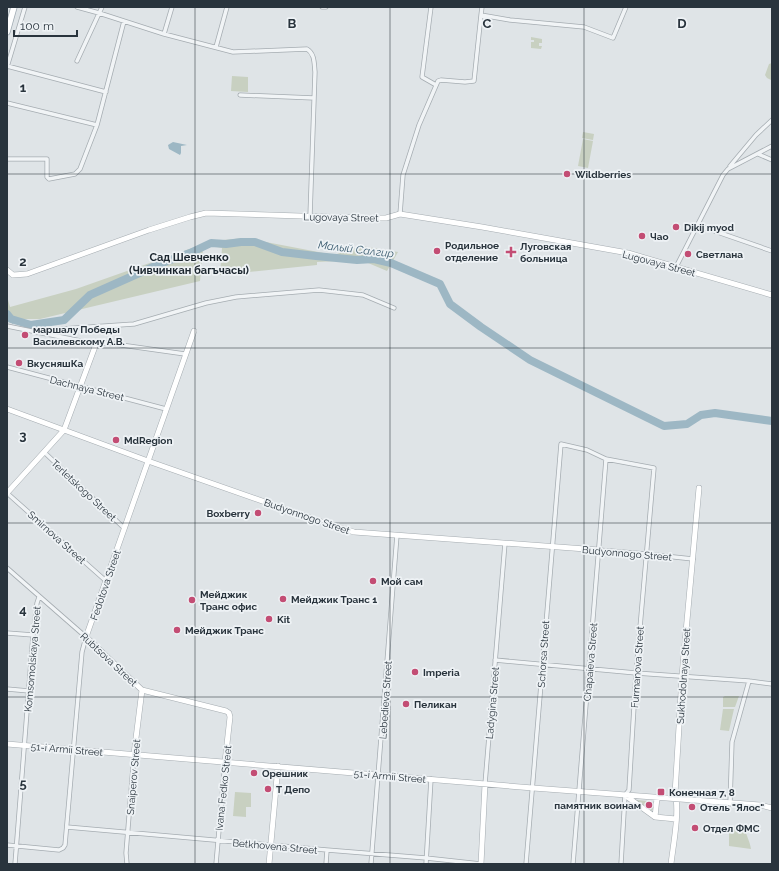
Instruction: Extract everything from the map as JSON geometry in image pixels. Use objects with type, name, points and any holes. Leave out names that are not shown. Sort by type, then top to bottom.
[{"type":"main road","points":[[7,32],[12,9]]},
{"type":"street","points":[[25,7],[7,67],[106,92]]},
{"type":"street","points":[[77,7],[164,34],[233,52],[307,49],[310,51],[313,55],[315,67],[310,216]]},
{"type":"street","points":[[77,61],[102,7]]},
{"type":"street","points":[[164,34],[172,7]]},
{"type":"street","points":[[216,47],[227,7]]},
{"type":"street","points":[[431,7],[422,77],[436,85]]},
{"type":"street","points":[[400,214],[403,176],[419,125],[438,81],[474,81],[482,7]]},
{"type":"street","points":[[481,15],[510,20],[584,27],[613,38],[626,7]]},
{"type":"street","points":[[7,159],[47,159],[47,177],[49,179],[75,174],[80,170],[97,125],[124,21]]},
{"type":"street","points":[[240,95],[314,98]]},
{"type":"street","points":[[7,103],[97,125]]},
{"type":"street","points":[[676,267],[723,175],[756,135],[772,120]]},
{"type":"street","points":[[728,169],[772,146]]},
{"type":"street","points":[[758,154],[772,160]]},
{"type":"street","name":"Lugovaya Street","points":[[7,270],[13,275],[27,274],[149,230],[199,214],[220,213],[362,218],[386,218],[400,214],[624,252],[772,295]]},
{"type":"street","points":[[696,226],[772,251]]},
{"type":"street","points":[[31,331],[134,324],[236,297],[319,290],[363,295],[394,308]]},
{"type":"street","points":[[7,326],[96,344],[107,344],[185,354]]},
{"type":"street","name":"Fedotova Street","points":[[16,846],[59,850],[65,845],[82,652],[194,331]]},
{"type":"street","points":[[7,493],[64,430],[96,344]]},
{"type":"street","name":"Dachnaya Street","points":[[7,368],[166,409]]},
{"type":"street","name":"Budyonnogo Street","points":[[7,409],[148,461],[354,532],[552,546],[646,554],[693,560]]},
{"type":"street","name":"Schorsa Street","points":[[526,864],[561,444],[587,450],[606,459]]},
{"type":"street","name":"Terletskogo Street","points":[[44,452],[124,528]]},
{"type":"street","name":"Furmanova Street","points":[[606,459],[654,468],[636,673],[629,790],[625,795],[621,864]]},
{"type":"street","name":"Chapaieva Street","points":[[573,864],[606,459]]},
{"type":"street","name":"Sukhodolnaya Street","points":[[671,864],[676,819],[677,800],[675,794],[682,676],[699,488]]},
{"type":"street","name":"Smirnova Street","points":[[7,493],[106,581]]},
{"type":"street","name":"Lebedieva Street","points":[[372,864],[397,536]]},
{"type":"street","name":"Ladygina Street","points":[[481,864],[485,784],[505,543]]},
{"type":"street","name":"Rubtsova Street","points":[[7,568],[86,637],[142,690],[229,713]]},
{"type":"street","name":"Komsomolskaya Street","points":[[15,864],[33,635],[39,597]]},
{"type":"street","points":[[7,633],[33,635]]},
{"type":"street","points":[[496,660],[772,684]]},
{"type":"street","points":[[730,804],[732,742],[749,681]]},
{"type":"street","points":[[7,689],[29,691]]},
{"type":"street","name":"Snaiperov Street","points":[[127,864],[126,853],[134,754],[142,690]]},
{"type":"street","name":"Ivana Fedko Street","points":[[216,864],[230,717],[229,713]]},
{"type":"street","name":"51-i Armii Street","points":[[7,744],[772,808]]},
{"type":"street","points":[[269,864],[278,766]]},
{"type":"street","points":[[426,864],[431,780]]},
{"type":"street","points":[[625,795],[655,817],[676,819]]},
{"type":"street","points":[[655,817],[657,798]]},
{"type":"street","name":"Betkhovena Street","points":[[67,827],[372,853],[481,864]]},
{"type":"street","points":[[7,845],[16,846]]},
{"type":"street","points":[[326,864],[327,850]]},
{"type":"green space","points":[[531,37],[542,39],[542,43],[539,43],[539,46],[542,46],[541,49],[531,48],[531,42],[534,42],[534,40],[531,40]]},
{"type":"green space","points":[[772,63],[771,80],[765,75],[769,64]]},
{"type":"green space","points":[[232,76],[248,77],[248,92],[231,91]]},
{"type":"green space","points":[[583,132],[594,134],[593,140],[582,138]]},
{"type":"green space","points":[[583,139],[593,141],[588,168],[578,166]]},
{"type":"green space","points":[[245,238],[334,255],[361,246],[398,252],[387,271],[361,260],[317,262],[317,265],[220,275],[222,248],[212,246],[203,249],[200,281],[40,319],[16,319],[7,310],[7,296],[10,307],[76,289],[212,241]]},
{"type":"green space","points":[[739,696],[735,707],[723,707],[723,697]]},
{"type":"green space","points":[[723,709],[734,709],[729,731],[720,730]]},
{"type":"green space","points":[[235,792],[251,793],[251,807],[246,807],[246,817],[233,816]]},
{"type":"green space","points":[[636,800],[648,801],[648,805],[654,805],[654,808],[651,811]]},
{"type":"green space","points":[[729,826],[745,828],[751,849],[729,846]]},
{"type":"water","points":[[173,142],[187,145],[181,146],[180,155],[169,149],[168,145]]},
{"type":"water","points":[[7,310],[16,319],[13,324],[7,319]]},
{"type":"waterway","name":"Малый Салгир","points":[[7,314],[11,319],[31,325],[64,320],[90,295],[162,263],[190,253],[211,243],[226,244],[255,242],[282,252],[357,260],[374,259],[391,263],[440,284],[450,304],[530,360],[664,426],[687,424],[701,415],[715,413],[772,421]]},
{"type":"place","name":"Wildberries","points":[[567,174]]},
{"type":"place","name":"Dikij myod","points":[[676,227]]},
{"type":"place","name":"Чао","points":[[642,236]]},
{"type":"place","name":"Родильное отделение","points":[[437,251]]},
{"type":"place","name":"Луговская больница","points":[[511,252]]},
{"type":"place","name":"Светлана","points":[[688,254]]},
{"type":"place","name":"маршалу Победы Василевскому А.В.","points":[[25,335]]},
{"type":"place","name":"ВкусняшКа","points":[[19,363]]},
{"type":"place","name":"MdRegion","points":[[116,440]]},
{"type":"place","name":"Boxberry","points":[[258,513]]},
{"type":"place","name":"Мой сам","points":[[373,581]]},
{"type":"place","name":"Мейджик Транс 1","points":[[283,599]]},
{"type":"place","name":"Мейджик Транс офис","points":[[192,600]]},
{"type":"place","name":"Kit","points":[[269,619]]},
{"type":"place","name":"Мейджик Транс","points":[[177,630]]},
{"type":"place","name":"Imperia","points":[[415,672]]},
{"type":"place","name":"Пеликан","points":[[406,704]]},
{"type":"place","name":"Орешник","points":[[254,773]]},
{"type":"place","name":"Т Депо","points":[[268,789]]},
{"type":"place","name":"Конечная 7, 8","points":[[661,792]]},
{"type":"place","name":"памятник воинам","points":[[649,805]]},
{"type":"place","name":"Отель \"Ялос\"","points":[[692,807]]},
{"type":"place","name":"Отдел ФМС","points":[[695,828]]},
{"type":"district","name":"Сад Шевченко (Чивчинкан багъчасы)","points":[[189,263]]}]
